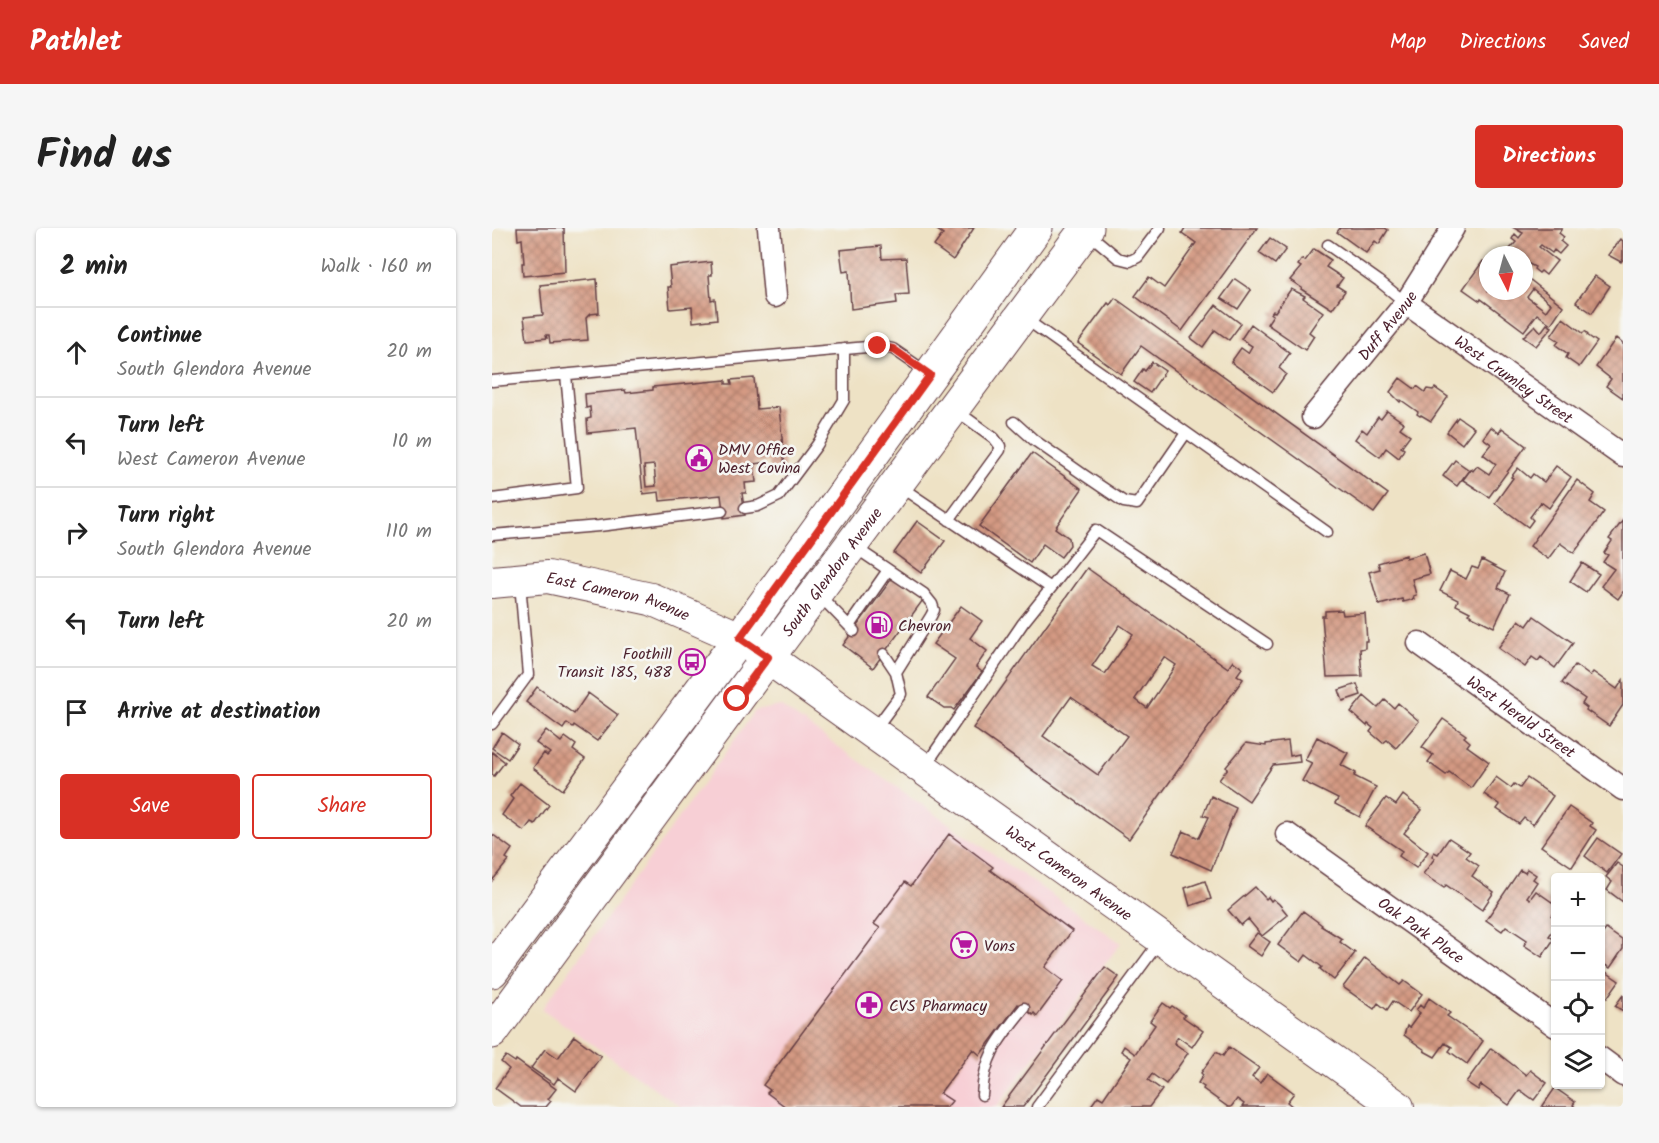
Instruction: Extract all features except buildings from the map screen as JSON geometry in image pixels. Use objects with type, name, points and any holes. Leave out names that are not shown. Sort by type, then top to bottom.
[{"type":"main road","name":"South Glendora Avenue","points":[[492,970],[740,638],[1036,228]]},
{"type":"main road","name":"South Glendora Avenue","points":[[492,1032],[1086,229]]},
{"type":"street","points":[[769,228],[775,296]]},
{"type":"street","name":"Duff Avenue","points":[[1312,417],[1406,303],[1453,228]]},
{"type":"street","name":"West Crumley Street","points":[[1406,303],[1623,456]]},
{"type":"street","name":"East Cameron Avenue","points":[[506,581],[548,577],[651,599],[740,638]]},
{"type":"street","name":"West Cameron Avenue","points":[[740,638],[1398,1107]]},
{"type":"street","name":"West Herald Street","points":[[1419,643],[1623,789]]},
{"type":"street","name":"Oak Park Place","points":[[1287,834],[1551,1022]]},
{"type":"street","points":[[1605,1062],[1623,1075]]},
{"type":"lane","points":[[1086,229],[1118,258],[1130,261],[1138,257],[1160,228]]},
{"type":"lane","points":[[1328,245],[1372,275],[1406,303]]},
{"type":"lane","points":[[1022,316],[1327,532]]},
{"type":"lane","points":[[492,381],[878,346],[893,349],[930,375]]},
{"type":"lane","points":[[745,508],[759,506],[779,496],[817,445],[844,400],[844,349]]},
{"type":"lane","points":[[492,499],[578,488],[566,375]]},
{"type":"lane","points":[[949,520],[1000,450],[994,438],[953,408]]},
{"type":"lane","points":[[1014,422],[1034,440],[1124,502],[1137,504],[1186,433]]},
{"type":"lane","points":[[897,484],[1050,588]]},
{"type":"lane","points":[[492,535],[599,526],[722,511]]},
{"type":"lane","points":[[924,768],[1023,622],[1096,530],[1267,644]]},
{"type":"lane","points":[[852,545],[924,594],[932,604],[934,610],[896,672]]},
{"type":"lane","points":[[816,592],[851,628],[888,570]]},
{"type":"lane","points":[[492,724],[528,675],[506,581]]},
{"type":"lane","points":[[873,732],[901,694],[896,672],[884,654]]},
{"type":"lane","points":[[1036,1107],[1161,939]]},
{"type":"lane","points":[[982,1095],[983,1077],[993,1048],[1024,1008]]},
{"type":"shaded area","points":[[780,706],[1121,943],[997,1107],[681,1107],[542,1009],[755,711]]},
{"type":"place","name":"DMV Office West Covina","points":[[699,458]]},
{"type":"place","name":"Chevron","points":[[879,625]]},
{"type":"place","name":"Foothill Transit 185, 488","points":[[692,662]]},
{"type":"place","name":"Vons","points":[[964,945]]},
{"type":"place","name":"CVS Pharmacy","points":[[869,1005]]},
{"type":"route","points":[[737,699],[768,657],[740,638],[930,375],[893,349],[878,346]]}]
